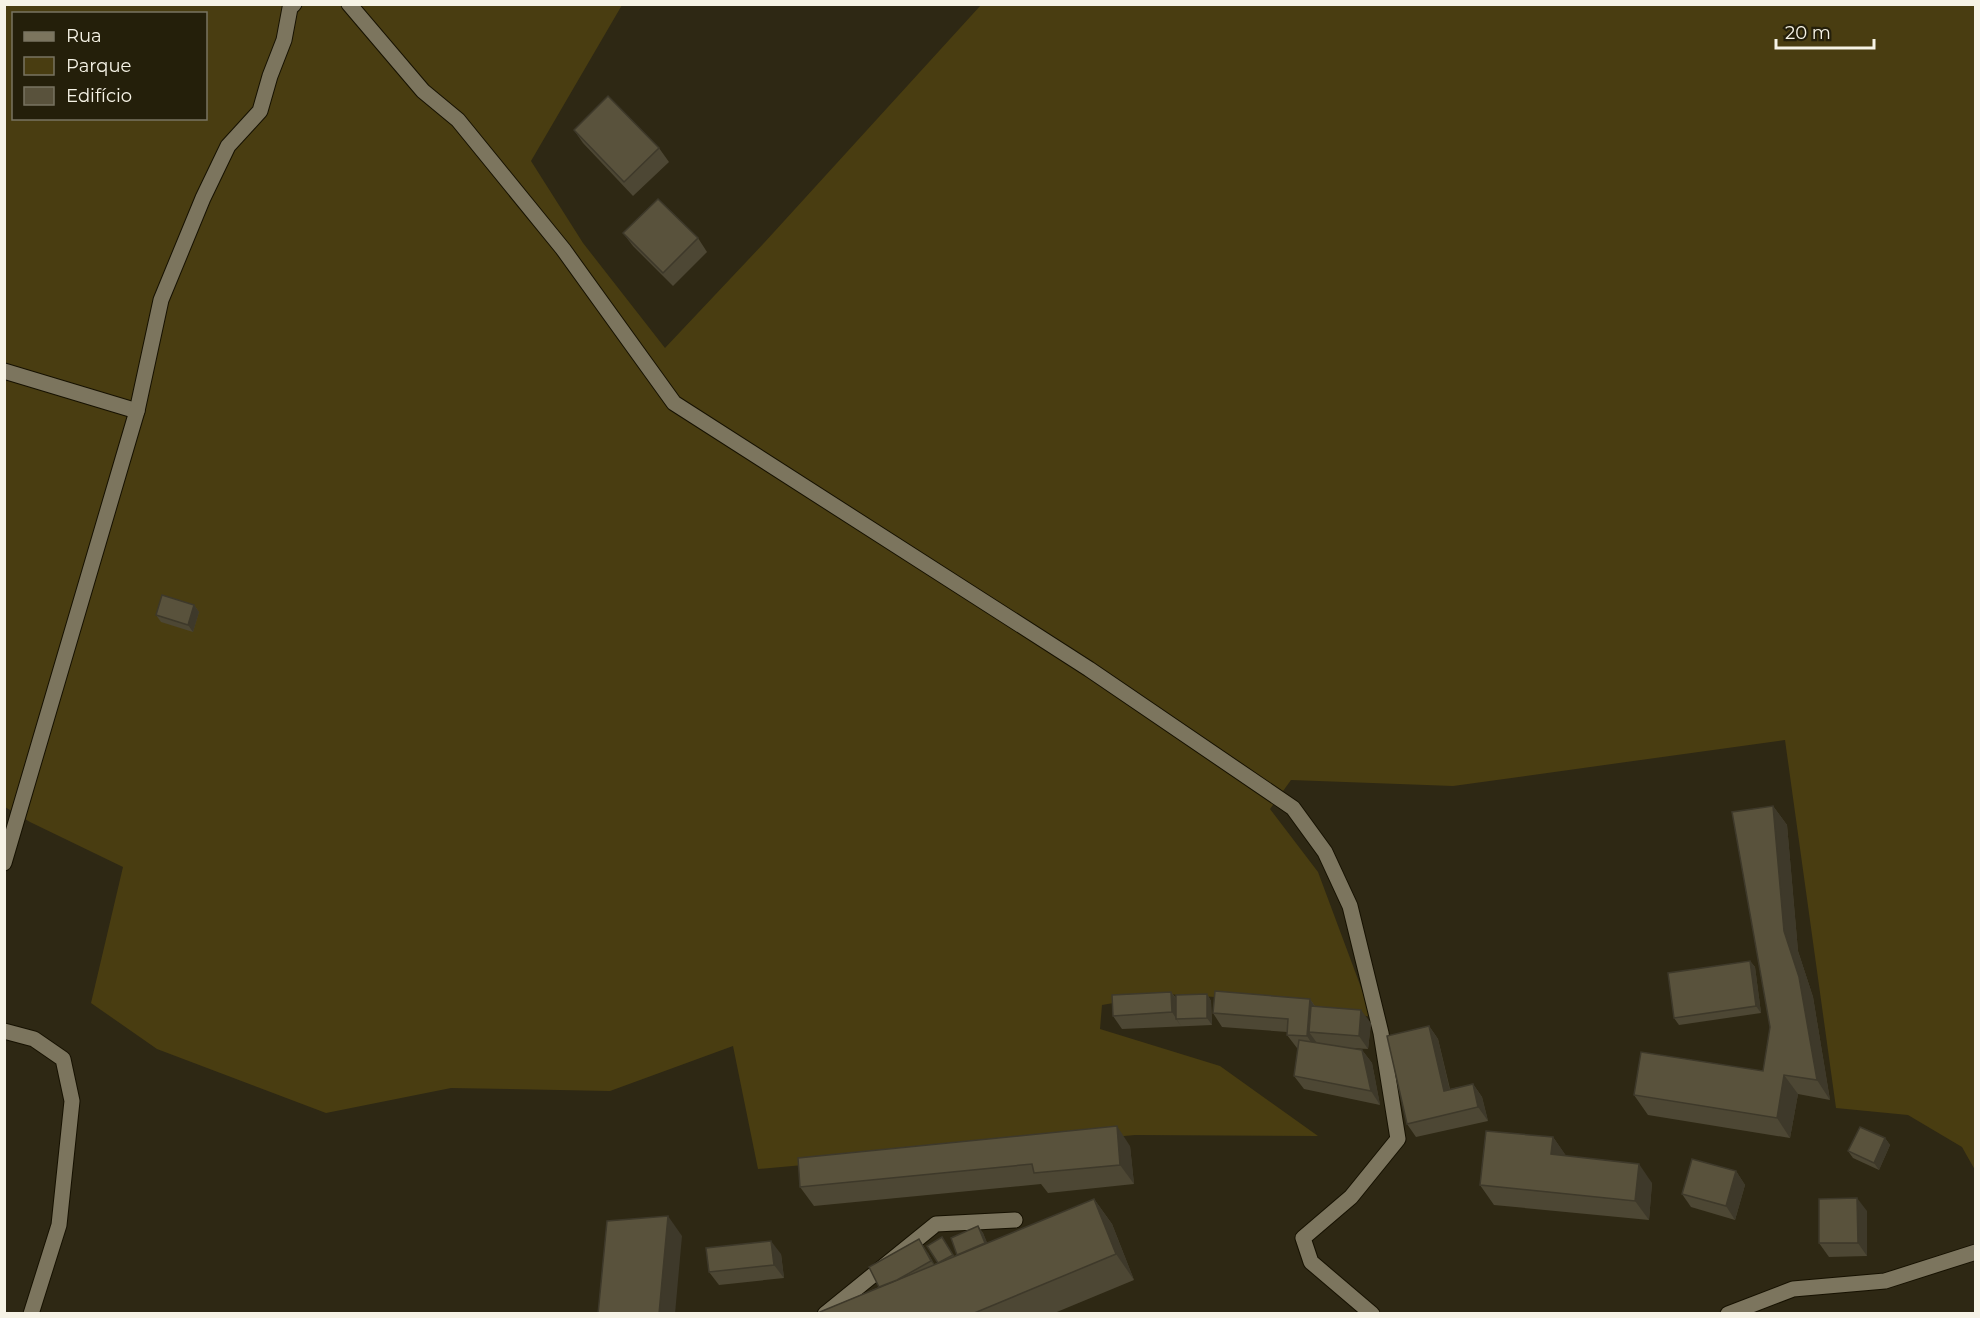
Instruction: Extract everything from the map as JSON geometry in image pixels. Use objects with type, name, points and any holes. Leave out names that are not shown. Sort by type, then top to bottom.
[{"type":"street","points":[[4,863],[137,411],[162,300],[203,198],[228,146],[260,111],[284,40],[290,8],[294,4]]},
{"type":"street","points":[[349,4],[423,91],[458,120],[563,249],[674,403],[1089,669],[1293,808],[1324,852],[1350,906],[1381,1033],[1398,1139],[1351,1197],[1303,1238],[1311,1262],[1372,1314]]},
{"type":"street","points":[[4,371],[137,411]]},
{"type":"street","points":[[4,1031],[34,1039],[63,1059],[72,1101],[59,1226],[31,1314]]},
{"type":"street","points":[[825,1314],[936,1224],[1015,1220]]},
{"type":"street","points":[[1728,1314],[1793,1289],[1885,1281],[1976,1252]]},
{"type":"green space","points":[[4,5],[622,5],[531,161],[583,243],[665,348],[981,5],[1975,5],[1975,1170],[1962,1147],[1908,1115],[1836,1108],[1785,740],[1453,786],[1291,780],[1270,809],[1318,872],[1372,1017],[1266,1000],[1165,994],[1102,1005],[1100,1029],[1220,1066],[1318,1136],[1135,1135],[758,1169],[733,1046],[610,1091],[451,1088],[326,1113],[157,1049],[91,1003],[123,867],[30,822],[5,807]]},
{"type":"building","points":[[608,96],[659,148],[624,182],[574,130]]},
{"type":"building","points":[[658,199],[698,238],[663,273],[623,233]]},
{"type":"building","points":[[162,595],[194,605],[188,625],[156,615]]},
{"type":"building","points":[[1773,806],[1784,931],[1799,977],[1817,1080],[1784,1075],[1777,1118],[1634,1095],[1641,1052],[1763,1071],[1770,1027],[1732,812]]},
{"type":"building","points":[[1750,961],[1756,1006],[1674,1018],[1668,973]]},
{"type":"building","points":[[1215,991],[1310,999],[1307,1036],[1287,1035],[1288,1019],[1213,1013]]},
{"type":"building","points":[[1171,992],[1172,1012],[1113,1016],[1112,995]]},
{"type":"building","points":[[1207,994],[1207,1018],[1176,1019],[1176,995]]},
{"type":"building","points":[[1311,1006],[1361,1010],[1359,1036],[1309,1032]]},
{"type":"building","points":[[1429,1026],[1444,1091],[1473,1084],[1478,1107],[1407,1124],[1387,1036]]},
{"type":"building","points":[[1299,1040],[1362,1050],[1371,1091],[1294,1076]]},
{"type":"building","points":[[1117,1126],[1120,1165],[1034,1173],[1032,1164],[800,1187],[798,1158]]},
{"type":"building","points":[[1860,1127],[1885,1138],[1874,1163],[1848,1151]]},
{"type":"building","points":[[1486,1131],[1553,1137],[1551,1154],[1639,1164],[1635,1201],[1480,1185]]},
{"type":"building","points":[[1692,1159],[1736,1171],[1726,1206],[1682,1194]]},
{"type":"building","points":[[1857,1198],[1858,1243],[1819,1243],[1819,1199]]},
{"type":"building","points":[[1094,1199],[1116,1254],[972,1314],[815,1314]]},
{"type":"building","points":[[668,1216],[659,1314],[598,1314],[607,1221]]},
{"type":"building","points":[[978,1226],[985,1243],[957,1255],[951,1238]]},
{"type":"building","points":[[942,1237],[953,1255],[938,1263],[927,1246]]},
{"type":"building","points":[[919,1239],[931,1261],[879,1287],[869,1267]]},
{"type":"building","points":[[771,1241],[774,1265],[709,1272],[706,1248]]}]
